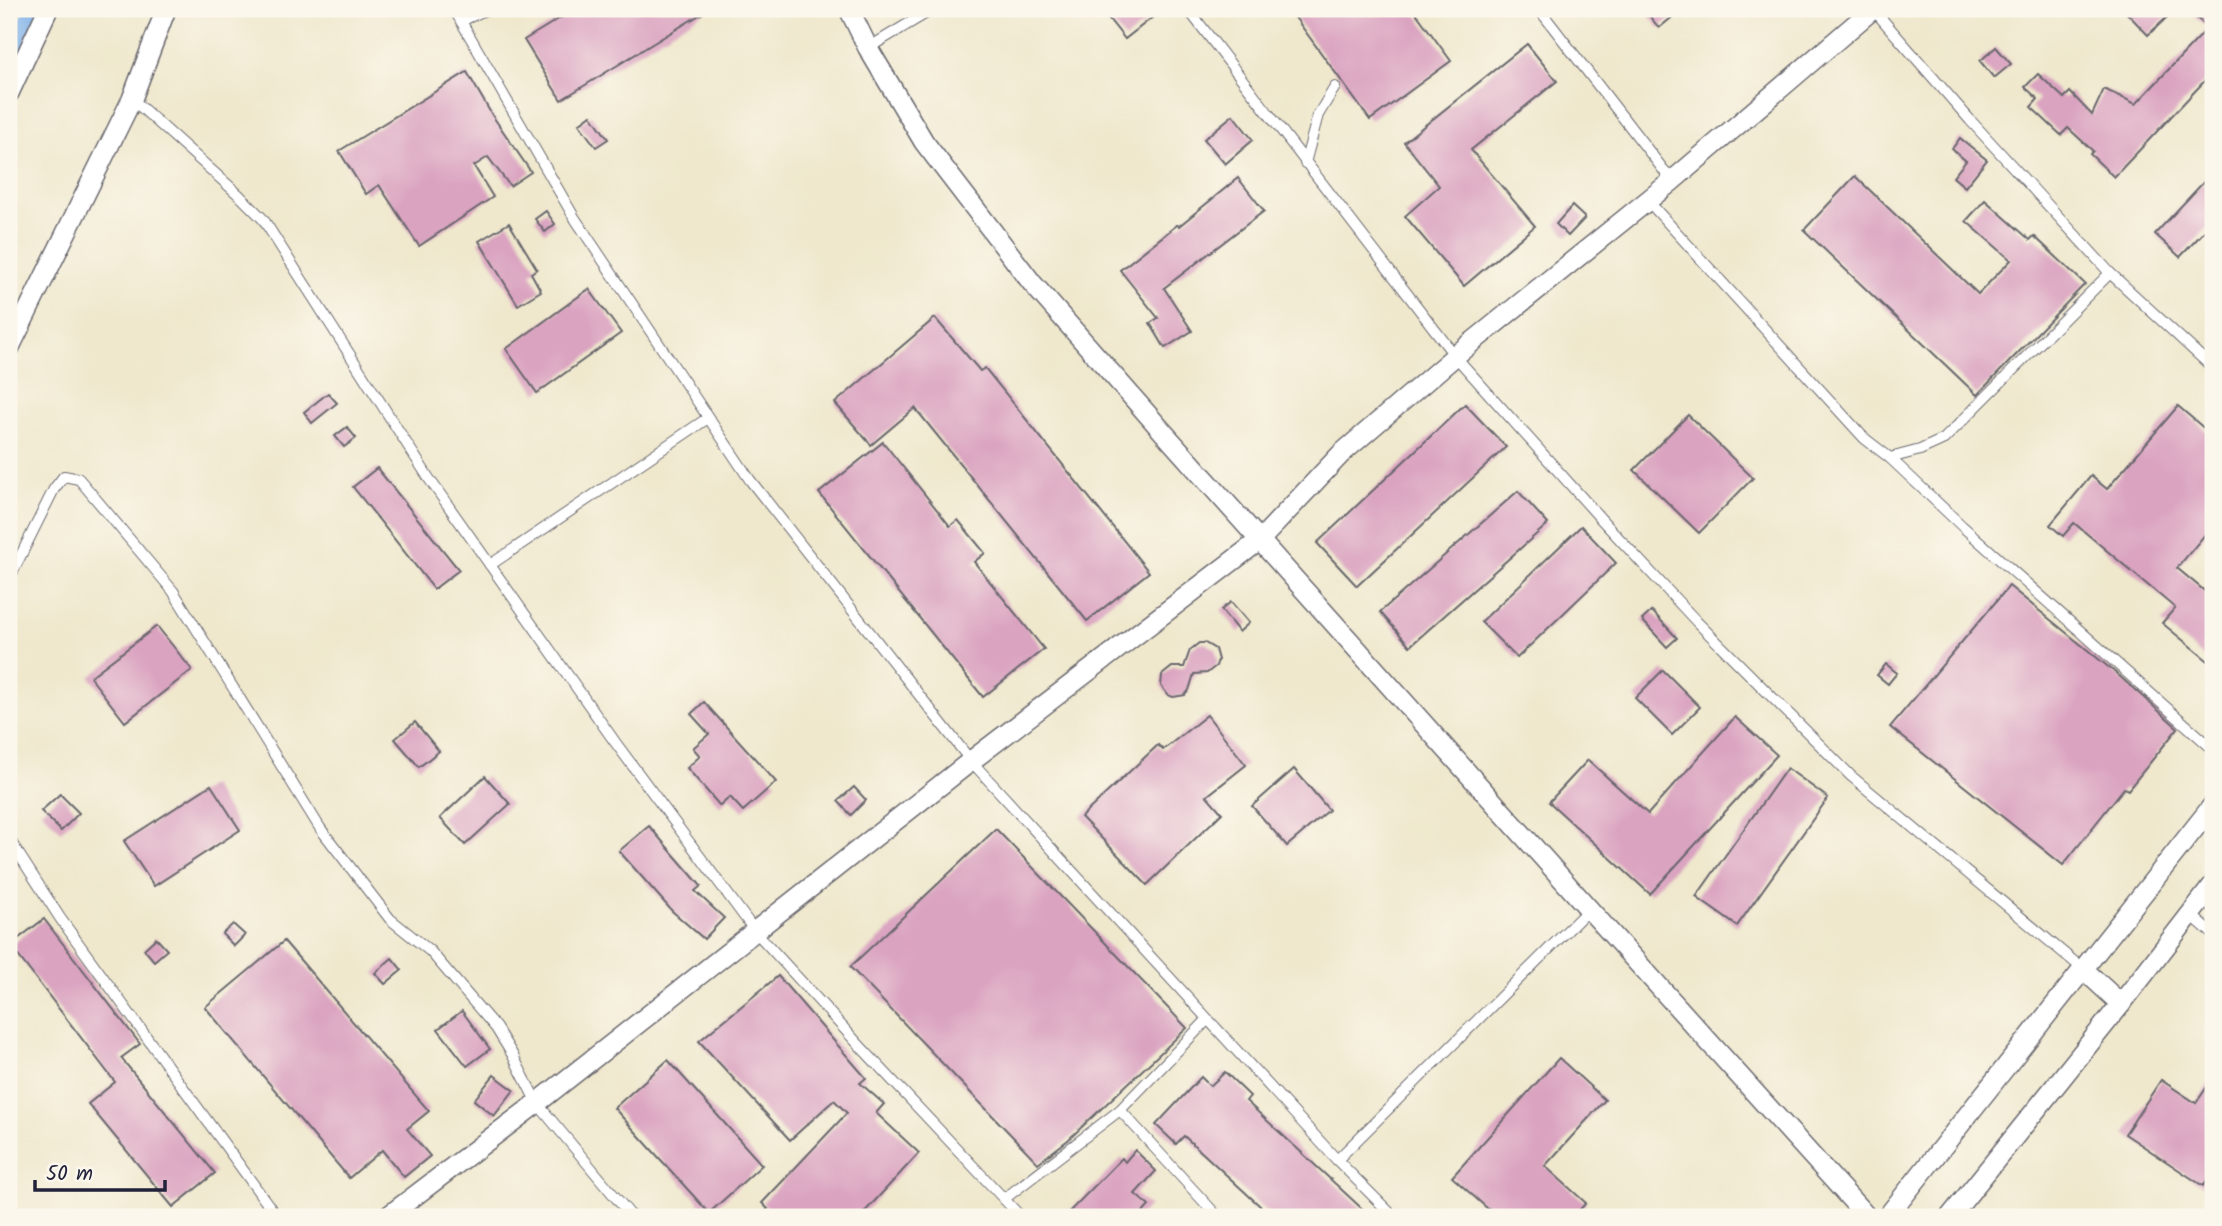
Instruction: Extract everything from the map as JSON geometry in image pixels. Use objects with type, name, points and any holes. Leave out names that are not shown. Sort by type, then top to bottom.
[{"type":"street","points":[[9,93],[48,9]]},
{"type":"street","points":[[9,349],[132,99],[166,9]]},
{"type":"street","points":[[849,9],[868,48],[924,142],[1032,283],[1867,1217]]},
{"type":"street","points":[[387,1217],[537,1103],[971,761],[1260,540],[1341,454],[1455,356],[1672,181],[1873,9]]},
{"type":"street","points":[[1887,1217],[2213,805]]},
{"type":"street","points":[[1950,1217],[2213,885]]},
{"type":"street","points":[[2083,969],[2121,1004]]},
{"type":"lane","points":[[454,9],[574,217],[750,480],[971,761],[1207,1020],[1394,1217]]},
{"type":"lane","points":[[461,21],[487,9]]},
{"type":"lane","points":[[868,48],[933,9]]},
{"type":"lane","points":[[1188,9],[1455,356],[1697,622],[1851,776],[2083,969]]},
{"type":"lane","points":[[1539,9],[1672,181]]},
{"type":"lane","points":[[1873,9],[2110,273],[2213,368]]},
{"type":"lane","points":[[1305,163],[1318,116],[1335,87]]},
{"type":"lane","points":[[132,99],[263,219],[430,480],[615,742],[755,931],[1021,1217]]},
{"type":"lane","points":[[1648,201],[1864,438],[1890,457],[1962,526],[2213,749]]},
{"type":"lane","points":[[1890,457],[1920,450],[1944,439],[2110,273]]},
{"type":"lane","points":[[490,565],[708,418]]},
{"type":"lane","points":[[9,577],[54,489],[64,476],[79,479],[173,591],[320,828],[390,919],[430,951],[496,1028],[537,1103],[632,1217]]},
{"type":"lane","points":[[9,839],[60,918],[277,1217]]},
{"type":"lane","points":[[1337,1160],[1589,909]]},
{"type":"lane","points":[[2191,915],[2213,934]]},
{"type":"lane","points":[[1004,1199],[1120,1110],[1207,1020]]},
{"type":"lane","points":[[1120,1110],[1218,1217]]},
{"type":"building","points":[[575,9],[709,9],[561,100],[524,40]]},
{"type":"building","points":[[1101,9],[1163,9],[1125,39]]},
{"type":"building","points":[[1289,9],[1413,9],[1451,61],[1370,120]]},
{"type":"building","points":[[1644,9],[1682,9],[1659,28]]},
{"type":"building","points":[[2123,9],[2176,9],[2148,35]]},
{"type":"building","points":[[2187,9],[2213,9],[2213,72],[2114,177],[2090,154],[2093,151],[2068,128],[2061,135],[2031,107],[2038,99],[2025,87],[2038,74],[2064,98],[2070,92],[2092,115],[2104,89],[2136,104],[2208,28]]},
{"type":"building","points":[[1527,44],[1557,81],[1471,150],[1535,226],[1464,286],[1405,216],[1439,186],[1404,142]]},
{"type":"building","points":[[1996,47],[2011,64],[1994,78],[1980,61]]},
{"type":"building","points":[[467,72],[492,115],[531,172],[510,186],[488,157],[474,166],[493,197],[419,246],[379,185],[366,194],[339,151]]},
{"type":"building","points":[[591,115],[608,139],[596,147],[579,124]]},
{"type":"building","points":[[1233,115],[1253,140],[1225,164],[1204,139]]},
{"type":"building","points":[[1960,138],[1987,160],[1965,187],[1953,177],[1966,161],[1952,149]]},
{"type":"building","points":[[2213,172],[2213,222],[2180,257],[2155,234]]},
{"type":"building","points":[[1855,176],[1978,294],[2011,260],[1966,221],[1985,200],[2030,240],[2034,236],[2085,284],[1977,395],[1804,230]]},
{"type":"building","points":[[1238,178],[1264,211],[1164,288],[1192,331],[1165,348],[1150,323],[1158,318],[1120,270]]},
{"type":"building","points":[[1572,206],[1585,218],[1568,236],[1556,224]]},
{"type":"building","points":[[546,211],[555,224],[545,232],[535,219]]},
{"type":"building","points":[[509,223],[537,269],[531,273],[541,291],[518,305],[479,241]]},
{"type":"building","points":[[589,289],[621,333],[537,393],[506,349]]},
{"type":"building","points":[[935,318],[980,371],[985,368],[1149,572],[1087,621],[915,408],[871,445],[835,403]]},
{"type":"building","points":[[328,393],[337,403],[312,423],[304,412]]},
{"type":"building","points":[[1465,404],[1506,447],[1357,586],[1317,543]]},
{"type":"building","points":[[2178,406],[2213,436],[2213,525],[2177,568],[2213,598],[2213,665],[2162,623],[2175,608],[2074,523],[2063,536],[2050,525],[2091,476],[2107,489]]},
{"type":"building","points":[[1688,415],[1753,478],[1699,533],[1634,470]]},
{"type":"building","points":[[347,427],[356,438],[344,447],[335,436]]},
{"type":"building","points":[[883,442],[950,526],[958,520],[985,553],[974,562],[1044,649],[983,697],[819,493]]},
{"type":"building","points":[[377,468],[459,570],[434,589],[353,487]]},
{"type":"building","points":[[1518,491],[1548,524],[1410,646],[1380,612]]},
{"type":"building","points":[[1581,526],[1616,563],[1517,658],[1481,622]]},
{"type":"building","points":[[2009,586],[2117,674],[2178,728],[2128,790],[2124,788],[2063,865],[1890,727]]},
{"type":"building","points":[[1231,602],[1249,623],[1239,632],[1221,610]]},
{"type":"building","points":[[1652,611],[1677,638],[1667,647],[1642,620]]},
{"type":"building","points":[[157,626],[192,670],[125,722],[90,677]]},
{"type":"building","points":[[1199,643],[1205,643],[1215,649],[1218,660],[1216,666],[1207,673],[1194,674],[1185,695],[1168,695],[1161,686],[1162,675],[1172,667],[1184,667],[1190,650]]},
{"type":"building","points":[[1886,664],[1897,673],[1888,684],[1877,675]]},
{"type":"building","points":[[1663,670],[1700,707],[1672,735],[1635,698]]},
{"type":"building","points":[[704,702],[776,782],[743,811],[730,797],[720,806],[687,768],[700,756],[693,748],[709,734],[691,714]]},
{"type":"building","points":[[1207,715],[1246,765],[1207,796],[1222,813],[1147,885],[1081,817],[1158,745],[1163,750]]},
{"type":"building","points":[[1735,717],[1777,755],[1650,894],[1549,802],[1588,760],[1648,814]]},
{"type":"building","points":[[415,722],[439,751],[419,767],[395,739]]},
{"type":"building","points":[[1787,768],[1828,798],[1737,926],[1696,897]]},
{"type":"building","points":[[1294,769],[1329,810],[1287,846],[1252,806]]},
{"type":"building","points":[[485,776],[510,804],[465,845],[440,818]]},
{"type":"building","points":[[211,785],[240,830],[154,886],[124,841]]},
{"type":"building","points":[[854,787],[866,800],[851,815],[838,801]]},
{"type":"building","points":[[60,794],[79,813],[61,831],[41,811]]},
{"type":"building","points":[[649,826],[701,886],[695,891],[724,918],[704,939],[672,911],[619,851]]},
{"type":"building","points":[[996,829],[1187,1028],[1068,1140],[1038,1163],[850,967]]},
{"type":"building","points":[[44,919],[140,1044],[121,1058],[215,1173],[173,1207],[88,1104],[115,1082],[10,945]]},
{"type":"building","points":[[233,924],[245,935],[234,946],[222,934]]},
{"type":"building","points":[[156,938],[167,950],[154,961],[144,949]]},
{"type":"building","points":[[284,941],[429,1111],[407,1129],[430,1156],[404,1177],[382,1150],[349,1178],[205,1007]]},
{"type":"building","points":[[392,958],[402,970],[385,984],[375,973]]},
{"type":"building","points":[[778,976],[866,1078],[860,1083],[884,1104],[876,1113],[919,1153],[860,1217],[760,1217],[768,1209],[762,1203],[847,1113],[834,1100],[790,1140],[699,1041]]},
{"type":"building","points":[[462,1011],[490,1049],[467,1066],[438,1029]]},
{"type":"building","points":[[1559,1058],[1605,1100],[1545,1166],[1586,1203],[1573,1217],[1497,1217],[1452,1177]]},
{"type":"building","points":[[668,1060],[762,1165],[709,1213],[614,1108]]},
{"type":"building","points":[[1225,1072],[1250,1096],[1246,1101],[1371,1217],[1272,1217],[1184,1136],[1176,1144],[1156,1125],[1201,1077],[1210,1086]]},
{"type":"building","points":[[494,1075],[514,1090],[494,1116],[474,1100]]},
{"type":"building","points":[[2213,1078],[2213,1172],[2203,1186],[2125,1134],[2161,1080],[2196,1103]]},
{"type":"building","points":[[1135,1150],[1156,1171],[1135,1194],[1149,1206],[1139,1217],[1064,1217],[1122,1158],[1125,1162]]},
{"type":"waterway","points":[[9,62],[34,9]]}]
